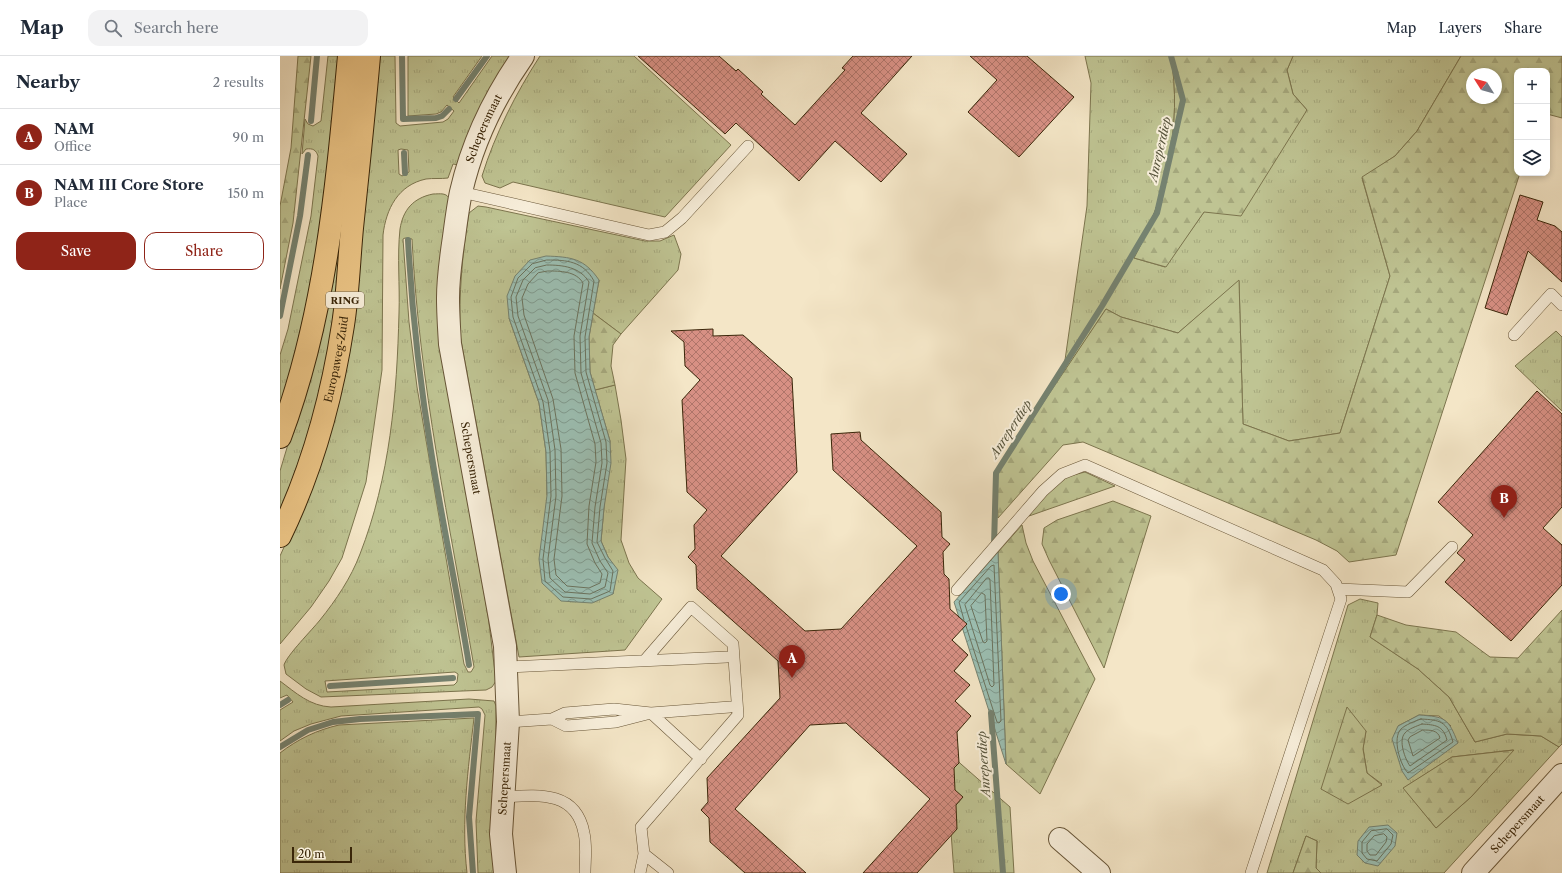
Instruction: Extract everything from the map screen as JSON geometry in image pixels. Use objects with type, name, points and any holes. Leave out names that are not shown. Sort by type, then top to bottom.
[{"type":"main road","name":"RING","points":[[280,437],[292,406],[316,316],[337,181],[349,56]]},
{"type":"main road","name":"Europaweg-Zuid","points":[[280,536],[312,457],[324,417],[337,359],[347,289],[369,56]]},
{"type":"street","name":"Schepersmaat","points":[[505,873],[501,834],[508,722],[505,646],[450,344],[448,298],[450,265],[461,192],[470,161],[482,130],[510,74],[523,56]]},
{"type":"street","name":"Schepersmaat","points":[[1473,873],[1562,775]]},
{"type":"street","points":[[1060,839],[1099,873]]},
{"type":"lane","points":[[461,192],[648,235],[666,232],[682,218],[748,146]]},
{"type":"lane","points":[[1514,334],[1551,294],[1562,305]]},
{"type":"lane","points":[[957,590],[1043,491],[1062,474],[1085,465],[1323,570],[1336,584],[1341,599],[1251,873]]},
{"type":"lane","points":[[1338,589],[1408,592],[1452,547]]},
{"type":"lane","points":[[640,873],[644,854],[641,827],[738,715],[733,644],[691,607],[645,660]]},
{"type":"lane","points":[[506,667],[727,657]]},
{"type":"lane","points":[[508,722],[552,719],[565,713],[614,709],[651,713],[730,707]]},
{"type":"lane","points":[[651,713],[701,759]]},
{"type":"lane","points":[[503,797],[539,795],[558,799],[574,810],[585,834],[585,873]]},
{"type":"lane","points":[[644,854],[668,873]]},
{"type":"green space","points":[[298,56],[311,56],[293,223],[280,289],[280,206],[291,148]]},
{"type":"green space","points":[[328,56],[344,56],[328,210],[280,419],[280,355],[288,329],[311,216],[318,156],[312,149],[306,149],[302,154],[305,119],[308,124],[313,126],[321,121]]},
{"type":"green space","points":[[378,56],[395,56],[396,123],[400,126],[443,122],[448,119],[454,111],[447,105],[441,112],[436,114],[408,116],[408,56],[482,56],[453,97],[459,103],[492,56],[510,56],[459,165],[453,164],[448,178],[426,179],[416,182],[408,187],[401,192],[395,200],[387,216],[383,235],[382,370],[366,482],[342,558],[329,581],[311,607],[280,644],[280,556],[308,494]],"holes":[[[398,150],[408,150],[409,172],[402,176],[399,174]]]},
{"type":"green space","points":[[540,56],[634,56],[731,145],[665,217],[513,182],[500,188],[485,183],[482,176],[493,145],[515,99]]},
{"type":"green space","points":[[1085,56],[1171,56],[1174,82],[1174,108],[1173,134],[1169,160],[1155,210],[1146,235],[1134,258],[1165,267],[1204,212],[1307,110],[1293,94],[1287,70],[1293,56],[1461,56],[1417,131],[1395,156],[1362,178],[1390,276],[1340,433],[1289,441],[1243,424],[1239,281],[1178,333],[1121,317],[1106,309],[1063,374],[1087,206],[1091,83]]},
{"type":"green space","points":[[1171,56],[1293,56],[1287,70],[1293,94],[1307,110],[1241,216],[1204,212],[1166,267],[1134,258],[1146,235],[1155,210],[1169,160],[1173,134],[1174,108],[1174,82]]},
{"type":"green space","points":[[1461,56],[1562,56],[1562,118],[1550,115],[1550,68],[1514,68],[1514,176],[1519,176],[1396,555],[1349,562],[1337,551],[1316,540],[1083,442],[1063,445],[998,518],[996,473],[1106,309],[1121,317],[1178,333],[1239,280],[1243,424],[1289,441],[1340,433],[1390,276],[1362,177],[1395,156],[1417,131]]},
{"type":"green space","points":[[347,136],[339,259],[327,355],[311,424],[280,512],[280,471],[298,411]]},
{"type":"green space","points":[[443,194],[449,197],[450,200],[443,365],[488,615],[496,681],[492,687],[486,690],[321,697],[306,689],[286,674],[284,665],[300,642],[332,605],[343,588],[360,554],[370,525],[385,466],[394,405],[398,344],[399,250],[401,222],[410,206],[420,198]],"holes":[[[403,239],[412,239],[421,347],[428,401],[474,667],[471,672],[468,672],[464,664],[417,387],[409,322]],[[455,672],[458,674],[457,682],[454,685],[327,692],[325,681]]]},
{"type":"green space","points":[[478,206],[645,241],[660,241],[674,235],[681,254],[678,270],[621,334],[593,313],[599,280],[509,318],[539,403],[546,452],[547,495],[613,594],[617,570],[608,557],[601,541],[610,441],[595,390],[615,385],[626,459],[621,540],[629,563],[638,578],[662,599],[625,650],[519,657],[460,335],[463,259],[469,213]]},
{"type":"green space","points":[[593,313],[621,334],[613,345],[611,366],[615,385],[595,390],[590,372],[589,337]]},
{"type":"green space","points":[[1556,331],[1562,337],[1562,411],[1515,366]]},
{"type":"green space","points":[[1085,472],[1115,486],[1029,516],[1049,489],[1069,476]]},
{"type":"green space","points":[[1113,501],[1151,516],[1104,668],[1042,544],[1044,528],[1057,520]]},
{"type":"green space","points":[[1022,525],[1026,543],[1033,561],[1095,679],[1040,794],[1006,764],[998,552]]},
{"type":"green space","points":[[1360,599],[1378,603],[1377,615],[1370,637],[1418,669],[1449,697],[1475,742],[1507,734],[1541,736],[1559,747],[1444,873],[1321,873],[1316,868],[1317,841],[1306,836],[1293,873],[1267,873],[1348,605]],"holes":[[[1419,715],[1439,716],[1451,726],[1398,726]],[[1366,731],[1363,748],[1367,773],[1382,784],[1321,789]],[[1513,750],[1471,797],[1436,828],[1404,788],[1452,757]]]},
{"type":"green space","points":[[1562,610],[1562,744],[1559,747],[1541,736],[1507,734],[1475,742],[1449,697],[1418,669],[1370,637],[1377,615],[1406,625],[1456,632],[1490,657],[1518,658]]},
{"type":"green space","points":[[280,681],[310,701],[323,706],[331,707],[469,699],[494,701],[496,706],[495,873],[478,873],[476,821],[485,715],[482,709],[479,707],[341,716],[311,724],[294,731],[280,741],[280,710],[293,702],[287,695],[280,698]]},
{"type":"green space","points":[[1347,707],[1366,731],[1363,749],[1367,773],[1382,785],[1348,804],[1321,789]]},
{"type":"green space","points":[[474,718],[465,815],[465,854],[467,873],[280,873],[280,753],[294,743],[308,736],[339,725]]},
{"type":"green space","points":[[945,750],[1010,807],[1014,873],[954,873]]},
{"type":"green space","points":[[1514,750],[1471,797],[1436,828],[1403,788],[1452,757]]},
{"type":"green space","points":[[1306,836],[1317,841],[1316,868],[1321,873],[1293,873]]},
{"type":"water","points":[[546,256],[563,257],[576,260],[588,267],[599,280],[589,337],[590,372],[610,441],[611,463],[604,508],[601,541],[608,557],[618,570],[613,594],[592,603],[561,601],[542,583],[539,559],[547,495],[546,452],[539,403],[509,318],[507,296],[515,276],[530,260]]},
{"type":"water","points":[[998,552],[1006,764],[954,602]]},
{"type":"water","points":[[1419,715],[1441,718],[1445,720],[1451,728],[1458,743],[1408,780],[1402,771],[1392,739],[1398,726]]},
{"type":"water","points":[[1388,825],[1397,833],[1395,846],[1378,866],[1365,863],[1357,855],[1358,841],[1369,827]]},
{"type":"building","points":[[638,56],[719,56],[736,71],[738,69],[763,92],[761,94],[795,125],[845,70],[842,68],[853,56],[912,56],[861,113],[907,154],[881,182],[835,141],[799,181],[736,123],[725,134]]},
{"type":"building","points":[[970,56],[1027,56],[1074,97],[1019,157],[968,112],[997,80]]},
{"type":"building","points":[[1520,195],[1543,202],[1537,220],[1555,226],[1562,232],[1562,282],[1528,251],[1507,315],[1485,308]]},
{"type":"building","points":[[713,329],[713,336],[743,335],[792,378],[797,472],[721,556],[805,631],[841,629],[917,546],[833,470],[831,434],[860,432],[861,440],[941,512],[942,537],[950,544],[943,552],[944,574],[949,579],[950,609],[967,624],[952,640],[968,655],[954,671],[970,685],[955,701],[971,716],[957,732],[959,763],[954,768],[955,790],[963,797],[956,805],[957,829],[917,873],[863,873],[930,799],[846,723],[810,725],[735,809],[806,873],[745,873],[710,842],[709,818],[701,810],[708,802],[707,778],[780,698],[778,661],[697,589],[696,565],[688,557],[695,549],[694,525],[707,510],[687,492],[682,400],[700,380],[685,366],[684,342],[671,331]]},
{"type":"building","points":[[1537,391],[1562,414],[1562,507],[1543,528],[1562,545],[1562,585],[1511,641],[1445,582],[1465,560],[1457,553],[1473,535],[1438,502]]},
{"type":"waterway","points":[[311,121],[317,56]]},
{"type":"waterway","points":[[402,56],[403,119],[436,118],[442,116],[449,109]]},
{"type":"waterway","points":[[456,99],[487,56]]},
{"type":"waterway","name":"Anreperdiep","points":[[994,546],[996,473],[1102,306],[1157,213],[1183,100],[1171,56]]},
{"type":"waterway","points":[[404,153],[405,173]]},
{"type":"waterway","points":[[280,316],[300,216],[308,155]]},
{"type":"waterway","points":[[408,240],[414,322],[424,403],[436,483],[469,665]]},
{"type":"waterway","points":[[330,686],[453,678]]},
{"type":"waterway","points":[[280,705],[288,700]]},
{"type":"waterway","name":"Anreperdiep","points":[[991,713],[1003,873]]},
{"type":"waterway","points":[[280,747],[308,730],[333,722],[360,719],[478,714],[469,817],[473,873]]},
{"type":"place","name":"NAM III Core Store","points":[[1504,518]]},
{"type":"place","name":"NAM","points":[[792,678]]}]
